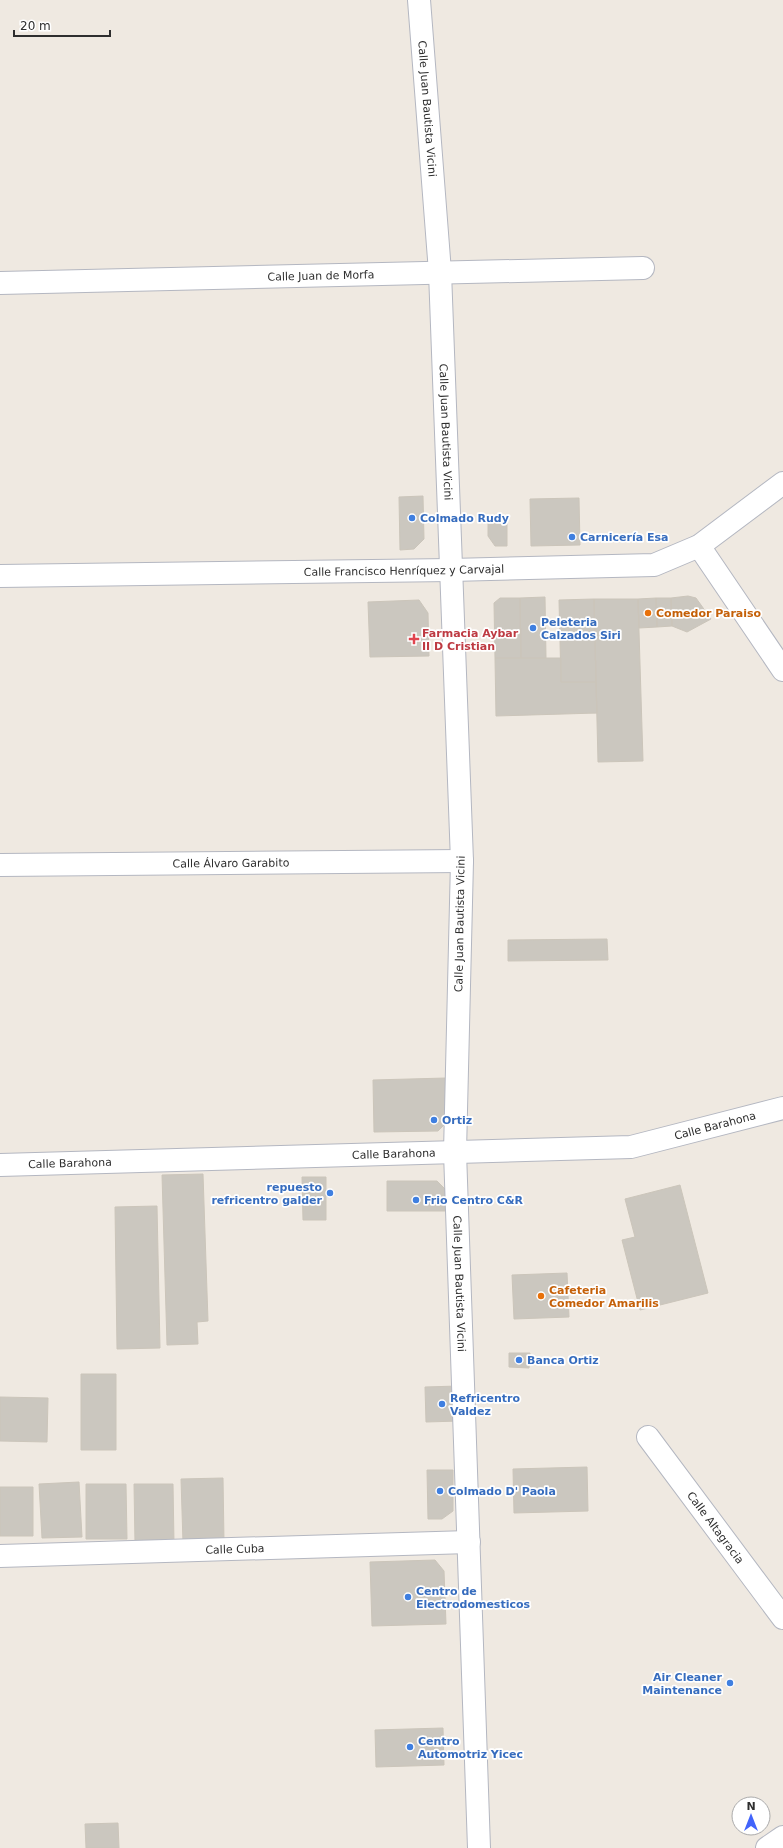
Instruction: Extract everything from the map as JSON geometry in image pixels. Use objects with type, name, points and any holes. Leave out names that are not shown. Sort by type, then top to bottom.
[{"type":"street","name":"Calle Juan Bautista Vicini","points":[[419,0],[440,272],[462,861],[455,1152],[479,1848]]},
{"type":"street","name":"Calle Juan de Morfa","points":[[0,283],[642,268]]},
{"type":"street","name":"Calle Francisco Henríquez y Carvajal","points":[[0,576],[451,570],[654,565],[699,546],[783,483]]},
{"type":"street","points":[[699,546],[783,670]]},
{"type":"street","name":"Calle Álvaro Garabito","points":[[0,865],[462,861]]},
{"type":"street","name":"Calle Barahona","points":[[0,1165],[631,1147],[783,1108]]},
{"type":"street","name":"Calle Altagracia","points":[[648,1437],[783,1618]]},
{"type":"street","name":"Calle Cuba","points":[[0,1556],[469,1542]]},
{"type":"street","points":[[767,1848],[783,1836]]},
{"type":"building","name":"Colmado Rudy","points":[[423,496],[424,539],[414,549],[400,550],[399,497]]},
{"type":"building","points":[[579,498],[580,545],[531,546],[530,499]]},
{"type":"building","points":[[507,517],[507,546],[495,546],[488,536],[488,518]]},
{"type":"building","points":[[688,596],[696,598],[711,619],[687,632],[672,626],[671,598]]},
{"type":"building","name":"Peleteria Calzados Siri","points":[[545,597],[546,658],[521,658],[520,598]]},
{"type":"building","points":[[500,598],[520,598],[521,658],[495,658],[494,603]]},
{"type":"building","points":[[656,598],[671,598],[672,626],[657,627]]},
{"type":"building","name":"Comedor Paraiso","points":[[656,598],[657,627],[639,628],[638,599]]},
{"type":"building","points":[[594,599],[638,599],[643,761],[598,762]]},
{"type":"building","points":[[594,599],[596,682],[561,682],[559,600]]},
{"type":"building","points":[[419,600],[428,613],[429,656],[370,657],[368,602]]},
{"type":"building","points":[[495,658],[561,658],[561,682],[596,682],[597,713],[496,716]]},
{"type":"building","points":[[607,939],[608,960],[508,961],[508,940]]},
{"type":"building","points":[[446,1078],[447,1122],[438,1131],[374,1132],[373,1080]]},
{"type":"building","points":[[203,1174],[208,1321],[197,1322],[198,1344],[167,1345],[162,1175]]},
{"type":"building","points":[[302,1177],[326,1177],[326,1220],[303,1220]]},
{"type":"building","name":"Frio Centro C&R","points":[[387,1181],[437,1181],[445,1189],[445,1211],[387,1211]]},
{"type":"building","points":[[680,1185],[708,1293],[640,1310],[622,1240],[635,1237],[625,1199]]},
{"type":"building","points":[[157,1206],[160,1348],[117,1349],[115,1207]]},
{"type":"building","name":"Cafeteria Comedor Amarilis","points":[[567,1273],[569,1317],[514,1319],[512,1275]]},
{"type":"building","name":"Banca Ortiz","points":[[509,1353],[530,1353],[529,1368],[509,1367]]},
{"type":"building","points":[[81,1374],[116,1374],[116,1450],[81,1450]]},
{"type":"building","name":"Refricentro Valdez","points":[[458,1386],[459,1421],[426,1422],[425,1387]]},
{"type":"building","points":[[0,1397],[48,1398],[47,1442],[0,1441]]},
{"type":"building","points":[[587,1467],[588,1511],[514,1513],[513,1469]]},
{"type":"building","name":"Colmado D' Paola","points":[[427,1470],[453,1470],[453,1511],[442,1519],[428,1519]]},
{"type":"building","points":[[223,1478],[224,1542],[183,1543],[181,1479]]},
{"type":"building","points":[[79,1482],[82,1537],[42,1538],[39,1484]]},
{"type":"building","points":[[86,1484],[126,1484],[127,1539],[86,1539]]},
{"type":"building","points":[[134,1484],[173,1484],[174,1543],[135,1543]]},
{"type":"building","points":[[0,1487],[33,1487],[33,1536],[0,1536]]},
{"type":"building","name":"Centro de Electrodomesticos","points":[[435,1560],[444,1571],[446,1624],[372,1626],[370,1562]]},
{"type":"building","name":"Centro Automotriz Yicec","points":[[443,1728],[444,1765],[376,1767],[375,1730]]},
{"type":"building","points":[[118,1823],[119,1848],[86,1848],[85,1824]]},
{"type":"place","name":"Colmado Rudy","points":[[412,518]]},
{"type":"place","name":"Carnicería Esa","points":[[572,537]]},
{"type":"place","name":"Comedor Paraiso","points":[[648,613]]},
{"type":"place","name":"Peleteria Calzados Siri","points":[[533,628]]},
{"type":"place","name":"Farmacia Aybar II D Cristian","points":[[414,639]]},
{"type":"place","name":"Ortiz","points":[[434,1120]]},
{"type":"place","name":"repuesto refricentro galder","points":[[330,1193]]},
{"type":"place","name":"Frio Centro C&R","points":[[416,1200]]},
{"type":"place","name":"Cafeteria Comedor Amarilis","points":[[541,1296]]},
{"type":"place","name":"Banca Ortiz","points":[[519,1360]]},
{"type":"place","name":"Refricentro Valdez","points":[[442,1404]]},
{"type":"place","name":"Colmado D' Paola","points":[[440,1491]]},
{"type":"place","name":"Centro de Electrodomesticos","points":[[408,1597]]},
{"type":"place","name":"Air Cleaner Maintenance","points":[[730,1683]]},
{"type":"place","name":"Centro Automotriz Yicec","points":[[410,1747]]}]
